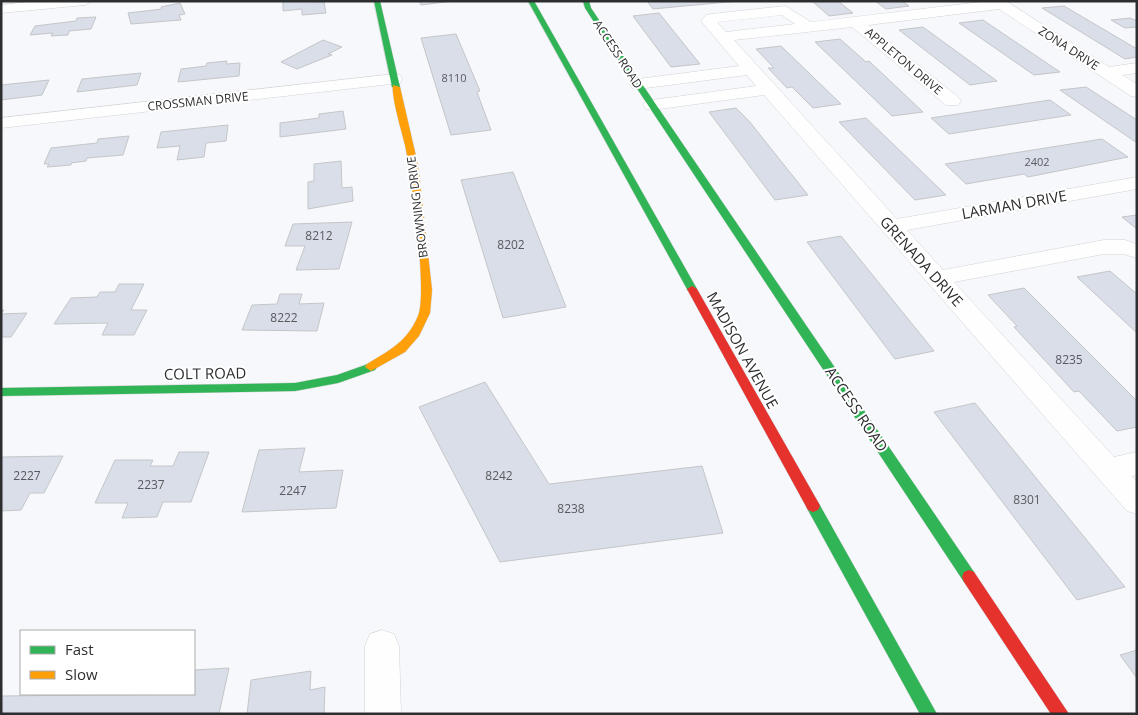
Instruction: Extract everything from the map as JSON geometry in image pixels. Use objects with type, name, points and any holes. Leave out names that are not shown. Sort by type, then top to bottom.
[{"type":"street","points":[[1,9],[85,1]]},
{"type":"street","name":"BROWNING DRIVE","points":[[377,1],[414,165],[427,296],[426,307],[419,325],[400,348]]},
{"type":"street","name":"MADISON AVENUE","points":[[531,1],[929,714]]},
{"type":"street","name":"ACCESS ROAD","points":[[586,1],[588,8],[638,84],[1061,714]]},
{"type":"street","points":[[942,1],[955,10]]},
{"type":"street","name":"APPLETON DRIVE","points":[[723,37],[955,10],[998,3]]},
{"type":"street","name":"ZONA DRIVE","points":[[998,3],[1137,92]]},
{"type":"street","name":"GRENADA DRIVE","points":[[808,27],[785,10],[709,20],[1137,502]]},
{"type":"street","name":"APPLETON DRIVE","points":[[856,22],[952,100]]},
{"type":"street","points":[[1106,72],[1137,68]]},
{"type":"street","points":[[638,84],[752,69]]},
{"type":"street","name":"CROSSMAN DRIVE","points":[[1,123],[394,78]]},
{"type":"street","name":"ACCESS ROAD","points":[[652,105],[770,89]]},
{"type":"street","name":"LARMAN DRIVE","points":[[890,226],[1137,183]]},
{"type":"street","points":[[938,278],[1104,247],[1118,246],[1137,251]]},
{"type":"street","name":"COLT ROAD","points":[[1,392],[295,387],[342,379],[374,366],[400,348]]},
{"type":"street","points":[[1109,470],[1137,463]]},
{"type":"street","points":[[382,646],[383,714]]},
{"type":"building","points":[[283,1],[324,2],[326,13],[302,15],[302,9],[283,11]]},
{"type":"building","points":[[419,1],[453,1],[421,5]]},
{"type":"building","points":[[647,1],[738,1],[653,9]]},
{"type":"building","points":[[812,1],[838,1],[853,13],[829,16]]},
{"type":"building","points":[[875,1],[902,1],[909,6],[886,9]]},
{"type":"building","points":[[180,3],[185,14],[179,15],[181,20],[131,24],[128,13],[162,9],[161,7]]},
{"type":"building","points":[[1064,6],[1137,49],[1137,57],[1125,59],[1042,8]]},
{"type":"building","points":[[659,13],[700,64],[671,67],[633,16]]},
{"type":"building","points":[[96,17],[91,29],[69,31],[68,35],[51,36],[53,33],[30,35],[35,26],[76,21],[77,18]]},
{"type":"building","points":[[1130,18],[1137,21],[1137,27],[1125,28],[1111,20]]},
{"type":"building","points":[[983,20],[1060,72],[1034,75],[959,23]]},
{"type":"building","points":[[923,27],[997,81],[970,85],[899,30]]},
{"type":"building","points":[[456,34],[480,91],[477,92],[491,130],[451,135],[421,38]]},
{"type":"building","points":[[840,39],[866,62],[869,61],[923,112],[892,116],[815,42]]},
{"type":"building","points":[[323,40],[342,47],[328,54],[332,55],[297,69],[281,62]]},
{"type":"building","points":[[781,46],[841,104],[813,108],[792,87],[787,88],[768,68],[774,68],[756,49]]},
{"type":"building","points":[[227,61],[226,64],[240,63],[239,76],[178,82],[181,69]]},
{"type":"building","points":[[141,73],[137,85],[77,92],[82,79]]},
{"type":"building","points":[[49,80],[42,95],[1,100],[1,85]]},
{"type":"building","points":[[1086,87],[1137,120],[1137,143],[1060,90]]},
{"type":"building","points":[[1050,100],[1071,115],[949,134],[931,118]]},
{"type":"building","points":[[736,108],[749,121],[808,195],[775,200],[709,112]]},
{"type":"building","points":[[343,111],[346,129],[280,137],[280,123],[319,118],[319,114]]},
{"type":"building","points":[[866,118],[946,195],[915,200],[839,122]]},
{"type":"building","points":[[228,125],[226,141],[206,143],[204,157],[177,160],[180,146],[157,148],[161,132]]},
{"type":"building","points":[[129,136],[123,155],[87,158],[86,161],[71,163],[71,165],[47,167],[49,164],[44,164],[51,148],[97,143],[98,139]]},
{"type":"building","points":[[1102,139],[1128,157],[1028,177],[1024,174],[966,184],[945,164]]},
{"type":"building","points":[[341,161],[342,188],[352,187],[353,201],[308,209],[308,182],[314,181],[314,164]]},
{"type":"building","points":[[513,172],[566,307],[503,318],[461,180]]},
{"type":"building","points":[[1137,215],[1137,229],[1122,217]]},
{"type":"building","points":[[352,222],[339,269],[296,270],[305,246],[285,246],[293,224]]},
{"type":"building","points":[[841,236],[934,351],[895,359],[807,242]]},
{"type":"building","points":[[1110,271],[1137,294],[1137,333],[1077,277]]},
{"type":"building","points":[[119,284],[144,284],[131,310],[147,310],[134,335],[102,335],[108,323],[54,324],[71,298],[97,297],[100,292],[115,292]]},
{"type":"building","points":[[1024,288],[1137,401],[1137,427],[1117,431],[1079,391],[1074,392],[1014,327],[1017,326],[988,295]]},
{"type":"building","points":[[280,294],[302,294],[299,304],[324,303],[317,331],[242,330],[252,305],[277,304]]},
{"type":"building","points":[[27,313],[11,337],[1,337],[1,314]]},
{"type":"building","points":[[485,382],[549,484],[702,466],[723,533],[500,562],[419,407]]},
{"type":"building","points":[[975,403],[1125,587],[1077,600],[934,412]]},
{"type":"building","points":[[305,448],[299,472],[343,470],[336,508],[242,512],[259,450]]},
{"type":"building","points":[[179,452],[209,452],[191,502],[163,502],[157,517],[122,518],[128,503],[95,503],[115,460],[153,460],[150,466],[173,466]]},
{"type":"building","points":[[63,456],[44,493],[30,493],[21,510],[1,511],[1,457]]},
{"type":"building","points":[[1137,650],[1137,678],[1120,655]]},
{"type":"building","points":[[229,668],[219,714],[1,714],[1,696],[195,695],[195,670]]},
{"type":"building","points":[[311,671],[310,690],[325,687],[324,714],[247,714],[251,680]]},
{"type":"traffic: fast","points":[[377,1],[396,87]]},
{"type":"traffic: fast","points":[[531,1],[692,289]]},
{"type":"traffic: fast","points":[[586,1],[588,8],[638,84],[969,577]]},
{"type":"traffic: fast","points":[[1,392],[295,387],[338,379],[371,367]]},
{"type":"traffic: fast","points":[[813,506],[929,714]]},
{"type":"traffic: slow","points":[[371,367],[401,349],[415,333],[425,313],[427,290],[414,165],[396,87]]},
{"type":"traffic: jam","points":[[692,289],[813,506]]},
{"type":"traffic: jam","points":[[969,577],[1061,714]]}]
